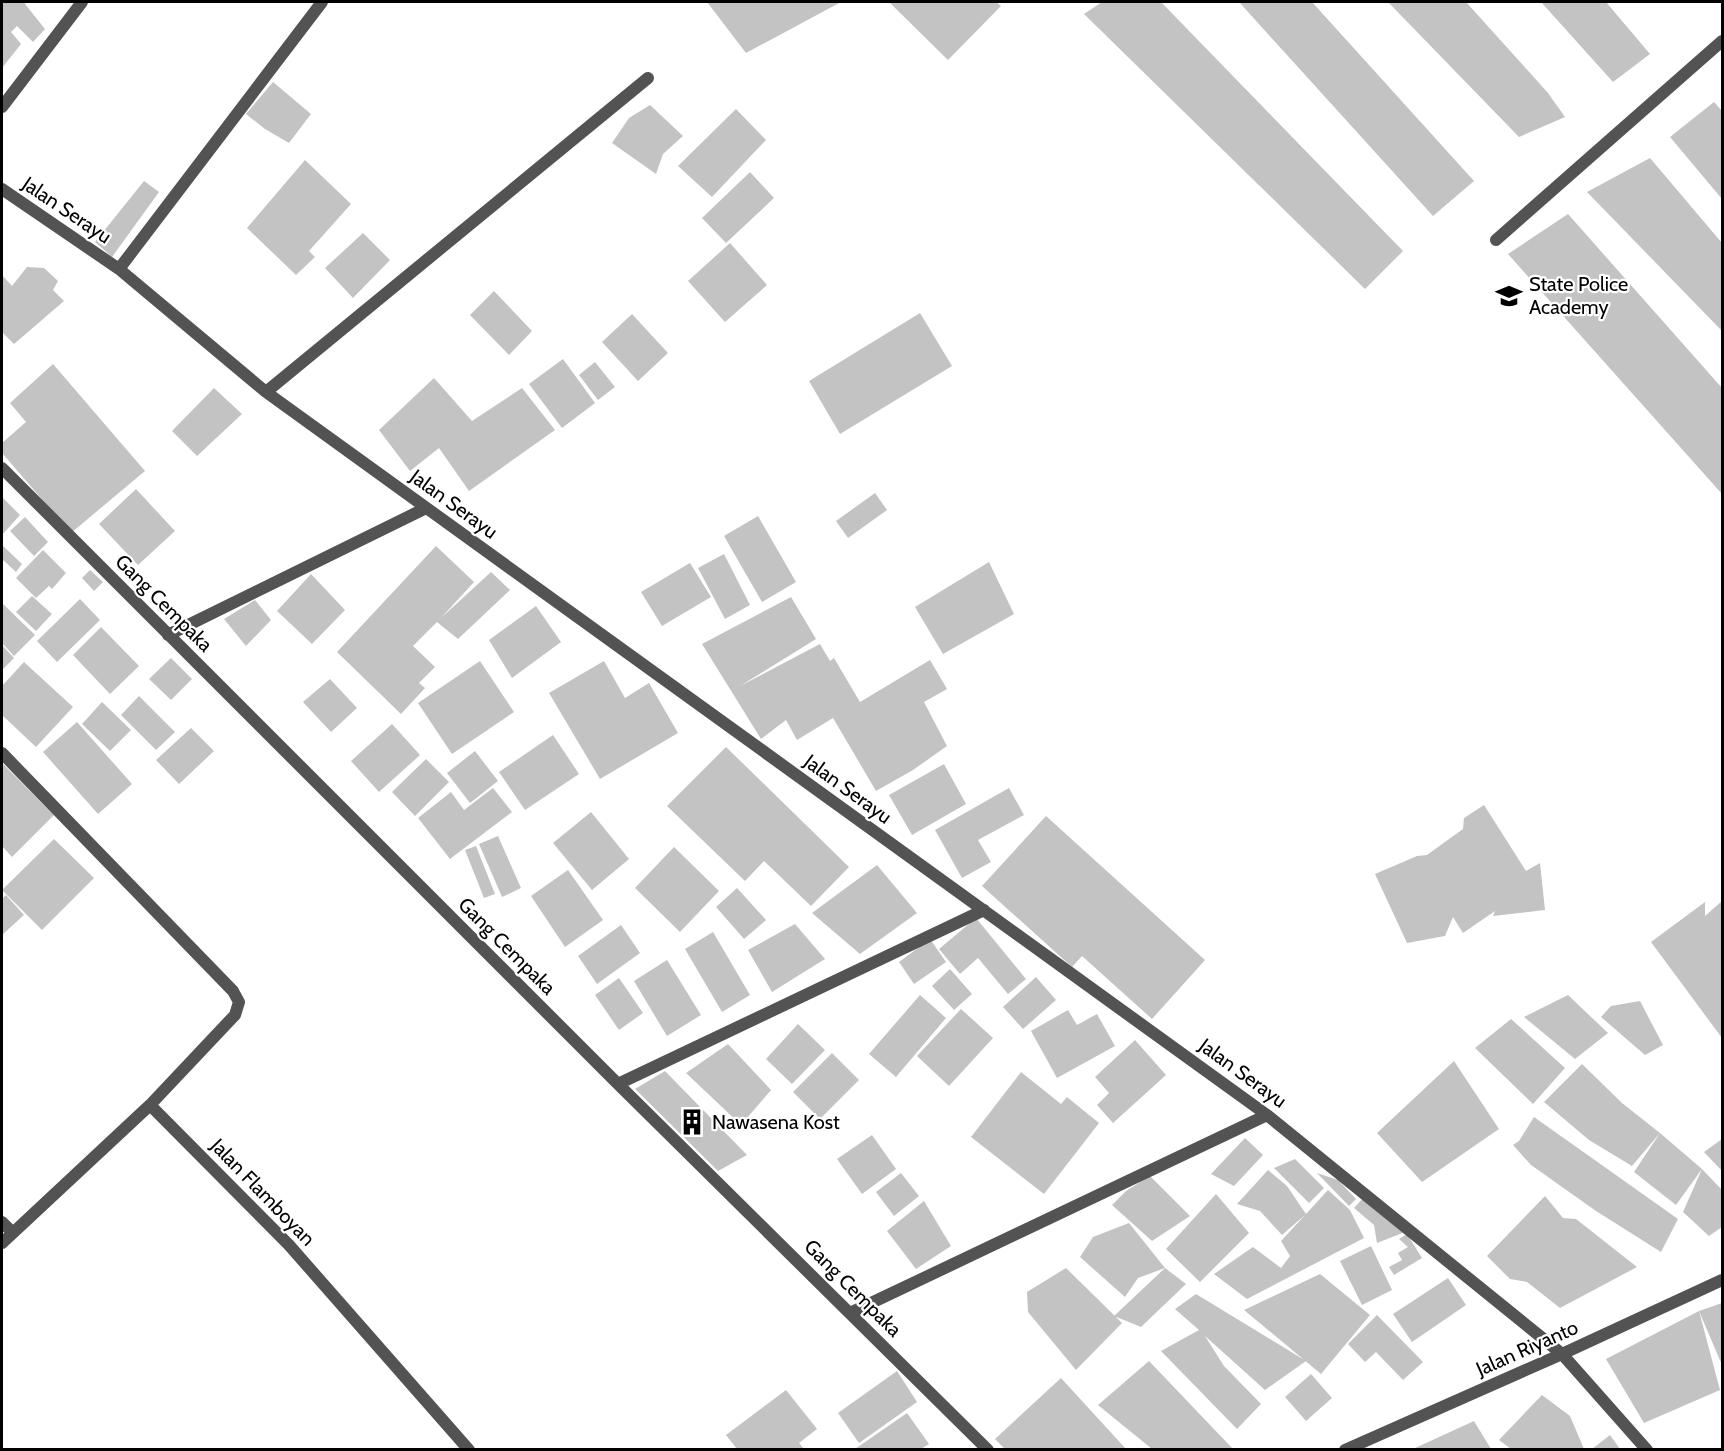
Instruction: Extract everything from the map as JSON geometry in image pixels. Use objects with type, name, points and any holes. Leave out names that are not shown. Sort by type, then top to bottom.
[{"type":"street","points":[[2,108],[82,2]]},
{"type":"street","points":[[119,269],[322,2]]},
{"type":"street","points":[[1496,240],[1722,41]]},
{"type":"street","points":[[266,392],[648,78]]},
{"type":"street","name":"Jalan Serayu","points":[[2,189],[119,269],[266,392],[1268,1115],[1562,1354],[1647,1449]]},
{"type":"street","name":"Gang Cempaka","points":[[2,468],[618,1084],[988,1449]]},
{"type":"street","points":[[168,635],[426,508]]},
{"type":"street","points":[[2,753],[233,991],[239,1002],[235,1015],[150,1105],[2,1243]]},
{"type":"street","points":[[618,1084],[984,910]]},
{"type":"street","name":"Jalan Flamboyan","points":[[150,1105],[289,1245],[469,1449]]},
{"type":"street","points":[[850,1312],[1268,1115]]},
{"type":"street","points":[[2,1222],[12,1232]]},
{"type":"street","name":"Jalan Riyanto","points":[[1345,1449],[1562,1354],[1722,1280]]},
{"type":"building","points":[[2,2],[26,2],[25,4],[45,29],[33,42],[17,26],[11,32],[21,44],[2,68]]},
{"type":"building","points":[[707,2],[841,2],[746,53]]},
{"type":"building","points":[[889,2],[996,2],[1001,6],[948,60]]},
{"type":"building","points":[[1102,2],[1161,2],[1403,251],[1365,289],[1084,14]]},
{"type":"building","points":[[1239,2],[1312,2],[1474,181],[1433,216]]},
{"type":"building","points":[[1388,2],[1466,2],[1548,93],[1565,117],[1519,137]]},
{"type":"building","points":[[1541,2],[1606,2],[1650,54],[1613,82]]},
{"type":"building","points":[[273,82],[311,114],[289,143],[265,129],[246,114]]},
{"type":"building","points":[[1714,102],[1722,111],[1722,199],[1670,137]]},
{"type":"building","points":[[650,105],[683,136],[663,154],[656,174],[612,143],[629,118]]},
{"type":"building","points":[[736,109],[766,140],[712,197],[678,166]]},
{"type":"building","points":[[1650,158],[1722,243],[1722,331],[1587,192]]},
{"type":"building","points":[[305,160],[351,204],[309,251],[315,257],[296,275],[247,228]]},
{"type":"building","points":[[750,172],[774,198],[726,243],[702,218]]},
{"type":"building","points":[[144,181],[159,192],[112,257],[95,242]]},
{"type":"building","points":[[1568,214],[1722,388],[1722,494],[1508,254]]},
{"type":"building","points":[[363,233],[390,260],[353,298],[325,268]]},
{"type":"building","points":[[730,243],[767,285],[725,322],[688,281]]},
{"type":"building","points":[[27,267],[44,268],[58,281],[53,290],[64,301],[14,344],[2,332],[2,275],[12,286]]},
{"type":"building","points":[[494,291],[532,331],[509,355],[470,315]]},
{"type":"building","points":[[920,313],[952,366],[840,434],[809,381]]},
{"type":"building","points":[[632,314],[668,353],[638,381],[602,342]]},
{"type":"building","points":[[563,359],[595,403],[562,428],[529,384]]},
{"type":"building","points":[[595,362],[615,387],[598,400],[579,375]]},
{"type":"building","points":[[53,364],[145,471],[71,533],[2,453],[2,443],[26,422],[10,403]]},
{"type":"building","points":[[434,378],[472,421],[522,388],[555,430],[469,491],[439,448],[410,471],[379,430]]},
{"type":"building","points":[[214,388],[242,414],[197,456],[172,431]]},
{"type":"building","points":[[136,489],[175,531],[138,565],[99,524]]},
{"type":"building","points":[[875,493],[887,510],[848,538],[836,521]]},
{"type":"building","points":[[2,497],[20,515],[2,535]]},
{"type":"building","points":[[758,516],[796,582],[762,602],[724,536]]},
{"type":"building","points":[[25,517],[48,542],[34,556],[10,531]]},
{"type":"building","points":[[2,545],[22,564],[16,572],[2,559]]},
{"type":"building","points":[[436,546],[474,582],[441,618],[491,572],[510,590],[458,639],[437,622],[413,646],[435,667],[419,683],[425,688],[401,714],[337,652]]},
{"type":"building","points":[[43,550],[66,573],[52,589],[49,586],[36,598],[16,578]]},
{"type":"building","points":[[724,554],[750,605],[725,619],[698,568]]},
{"type":"building","points":[[989,562],[1014,614],[943,654],[915,607]]},
{"type":"building","points":[[690,563],[711,597],[662,626],[641,592]]},
{"type":"building","points":[[90,570],[103,582],[94,591],[82,578]]},
{"type":"building","points":[[311,574],[345,610],[312,644],[277,611]]},
{"type":"building","points":[[32,596],[52,614],[36,631],[16,612]]},
{"type":"building","points":[[791,597],[816,639],[740,686],[820,644],[830,661],[834,658],[860,702],[930,660],[947,689],[924,702],[947,746],[913,770],[876,791],[833,718],[797,740],[786,720],[761,739],[702,644]]},
{"type":"building","points":[[80,599],[100,620],[57,662],[37,641]]},
{"type":"building","points":[[255,600],[271,620],[246,646],[224,619]]},
{"type":"building","points":[[2,603],[35,635],[14,656],[2,643]]},
{"type":"building","points":[[536,606],[561,642],[512,678],[489,640]]},
{"type":"building","points":[[101,627],[139,666],[110,694],[73,655]]},
{"type":"building","points":[[2,645],[14,658],[2,670]]},
{"type":"building","points":[[171,658],[192,679],[171,700],[149,679]]},
{"type":"building","points":[[480,661],[514,712],[452,754],[418,703]]},
{"type":"building","points":[[604,661],[625,698],[649,683],[678,733],[600,779],[549,693]]},
{"type":"building","points":[[24,662],[73,707],[36,747],[2,715],[2,686]]},
{"type":"building","points":[[330,679],[357,708],[331,732],[303,702]]},
{"type":"building","points":[[139,696],[175,732],[156,750],[121,715]]},
{"type":"building","points":[[102,702],[131,730],[110,751],[82,724]]},
{"type":"building","points":[[77,722],[132,784],[98,814],[43,752]]},
{"type":"building","points":[[392,724],[420,755],[379,792],[351,761]]},
{"type":"building","points":[[191,728],[214,751],[179,784],[156,760]]},
{"type":"building","points":[[553,735],[579,774],[525,810],[499,772]]},
{"type":"building","points":[[726,747],[849,867],[811,906],[764,861],[745,881],[667,806]]},
{"type":"building","points":[[475,751],[498,781],[470,803],[447,773]]},
{"type":"building","points":[[426,759],[449,782],[415,816],[392,792]]},
{"type":"building","points":[[3,764],[54,815],[12,857],[2,846]]},
{"type":"building","points":[[944,764],[966,804],[912,835],[889,795]]},
{"type":"building","points":[[493,788],[512,812],[450,859],[418,818],[451,792],[464,810]]},
{"type":"building","points":[[1009,788],[1024,815],[978,840],[991,862],[962,878],[935,830]]},
{"type":"building","points":[[1484,805],[1526,871],[1540,863],[1545,910],[1493,916],[1495,911],[1463,933],[1453,917],[1445,936],[1407,943],[1375,874],[1417,856],[1427,855],[1463,829],[1464,818]]},
{"type":"building","points":[[591,812],[629,859],[592,890],[553,843]]},
{"type":"building","points":[[1046,816],[1205,960],[1152,1019],[1082,956],[1072,967],[982,886]]},
{"type":"building","points":[[498,836],[521,888],[502,897],[479,844]]},
{"type":"building","points":[[54,839],[94,878],[42,930],[2,890]]},
{"type":"building","points":[[476,846],[495,894],[484,898],[465,850]]},
{"type":"building","points":[[674,847],[719,891],[680,932],[635,888]]},
{"type":"building","points":[[877,865],[917,913],[860,954],[812,913]]},
{"type":"building","points":[[568,870],[603,920],[565,947],[531,896]]},
{"type":"building","points":[[737,888],[766,920],[744,939],[716,907]]},
{"type":"building","points":[[6,895],[24,915],[2,935],[2,899]]},
{"type":"building","points":[[1722,901],[1722,1038],[1651,942],[1705,902],[1705,916]]},
{"type":"building","points":[[976,918],[1026,979],[1008,994],[978,958],[960,974],[939,949]]},
{"type":"building","points":[[795,924],[825,959],[772,992],[748,950]]},
{"type":"building","points":[[621,925],[640,953],[597,984],[578,956]]},
{"type":"building","points":[[713,932],[750,995],[722,1012],[685,949]]},
{"type":"building","points":[[930,939],[946,962],[914,984],[899,962]]},
{"type":"building","points":[[667,960],[701,1015],[667,1036],[634,981]]},
{"type":"building","points":[[950,969],[972,994],[954,1010],[932,986]]},
{"type":"building","points":[[1036,977],[1056,1000],[1023,1029],[1003,1007]]},
{"type":"building","points":[[619,978],[643,1013],[619,1030],[595,995]]},
{"type":"building","points":[[920,995],[946,1018],[896,1077],[869,1054]]},
{"type":"building","points":[[1568,995],[1608,1033],[1575,1059],[1524,1017]]},
{"type":"building","points":[[1640,1001],[1663,1045],[1645,1055],[1601,1017],[1611,1006]]},
{"type":"building","points":[[961,1009],[993,1038],[949,1086],[917,1056]]},
{"type":"building","points":[[1068,1010],[1077,1025],[1097,1014],[1115,1046],[1057,1078],[1031,1031]]},
{"type":"building","points":[[1511,1019],[1565,1068],[1533,1104],[1475,1048]]},
{"type":"building","points":[[798,1024],[825,1050],[792,1084],[766,1059]]},
{"type":"building","points":[[1135,1040],[1166,1075],[1113,1123],[1097,1105],[1109,1093],[1095,1077]]},
{"type":"building","points":[[728,1044],[771,1090],[741,1125],[686,1073]]},
{"type":"building","points":[[832,1053],[859,1080],[820,1119],[793,1092]]},
{"type":"building","points":[[1454,1061],[1499,1129],[1422,1182],[1377,1133]]},
{"type":"building","points":[[1582,1064],[1622,1103],[1660,1133],[1632,1166],[1589,1140],[1544,1102]]},
{"type":"building","name":"Nawasena Kost","points":[[665,1071],[747,1155],[718,1171],[635,1089]]},
{"type":"building","points":[[1021,1072],[1061,1104],[1067,1097],[1099,1123],[1044,1194],[971,1137]]},
{"type":"building","points":[[1534,1117],[1678,1219],[1661,1252],[1596,1211],[1531,1165],[1513,1145],[1519,1141]]},
{"type":"building","points":[[1660,1133],[1702,1169],[1676,1205],[1634,1172]]},
{"type":"building","points":[[872,1135],[896,1169],[862,1194],[837,1159]]},
{"type":"building","points":[[1245,1138],[1263,1155],[1234,1186],[1211,1174]]},
{"type":"building","points":[[1722,1139],[1722,1171],[1704,1152]]},
{"type":"building","points":[[1295,1159],[1324,1188],[1309,1203],[1274,1168]]},
{"type":"building","points":[[1702,1169],[1722,1190],[1722,1227],[1709,1236],[1683,1212]]},
{"type":"building","points":[[1268,1170],[1287,1186],[1306,1214],[1328,1190],[1350,1210],[1364,1238],[1247,1299],[1214,1274],[1253,1247],[1281,1268],[1290,1256],[1281,1241],[1305,1215],[1282,1235],[1260,1211],[1237,1204]]},
{"type":"building","points":[[901,1173],[919,1196],[894,1216],[876,1192]]},
{"type":"building","points":[[1317,1173],[1338,1180],[1356,1199],[1349,1206]]},
{"type":"building","points":[[1150,1176],[1190,1216],[1152,1241],[1112,1205],[1126,1191]]},
{"type":"building","points":[[1216,1194],[1249,1233],[1200,1282],[1166,1249]]},
{"type":"building","points":[[1365,1196],[1405,1232],[1377,1243],[1374,1225],[1354,1208]]},
{"type":"building","points":[[1545,1196],[1563,1218],[1576,1219],[1637,1267],[1560,1308],[1527,1282],[1510,1279],[1487,1256]]},
{"type":"building","points":[[924,1201],[951,1246],[916,1269],[887,1231]]},
{"type":"building","points":[[1129,1223],[1165,1268],[1138,1278],[1125,1297],[1080,1257],[1093,1237]]},
{"type":"building","points":[[1407,1234],[1422,1258],[1394,1275],[1389,1267],[1402,1260],[1398,1253],[1408,1247],[1399,1239]]},
{"type":"building","points":[[1371,1246],[1392,1290],[1362,1305],[1340,1261]]},
{"type":"building","points":[[1066,1268],[1122,1323],[1076,1370],[1028,1312],[1027,1292]]},
{"type":"building","points":[[1165,1268],[1186,1284],[1141,1327],[1114,1316]]},
{"type":"building","points":[[1320,1274],[1370,1315],[1321,1374],[1244,1310]]},
{"type":"building","points":[[1448,1278],[1466,1305],[1412,1342],[1393,1314]]},
{"type":"building","points":[[1196,1294],[1306,1361],[1265,1390],[1205,1336],[1224,1366],[1261,1404],[1237,1429],[1161,1351],[1199,1330],[1175,1309]]},
{"type":"building","points":[[1722,1303],[1722,1365],[1699,1311]]},
{"type":"building","points":[[1699,1311],[1720,1390],[1644,1423],[1606,1359]]},
{"type":"building","points":[[1377,1315],[1423,1362],[1403,1380],[1376,1352],[1365,1362],[1348,1344]]},
{"type":"building","points":[[1149,1361],[1233,1449],[1152,1449],[1098,1405]]},
{"type":"building","points":[[897,1371],[917,1402],[859,1443],[838,1413]]},
{"type":"building","points":[[1311,1374],[1332,1398],[1306,1421],[1285,1397]]},
{"type":"building","points":[[1061,1378],[1126,1449],[1005,1449],[995,1439]]},
{"type":"building","points":[[786,1390],[817,1429],[799,1443],[804,1449],[737,1449],[726,1435]]},
{"type":"building","points":[[1542,1395],[1570,1416],[1584,1449],[1511,1449],[1499,1440]]},
{"type":"building","points":[[907,1413],[929,1444],[921,1449],[855,1449]]},
{"type":"building","points":[[1474,1421],[1491,1449],[1413,1449]]},
{"type":"building","points":[[1610,1435],[1620,1449],[1592,1449]]},
{"type":"place","name":"State Police Academy","points":[[1509,296]]},
{"type":"place","name":"Nawasena Kost","points":[[692,1122]]}]
